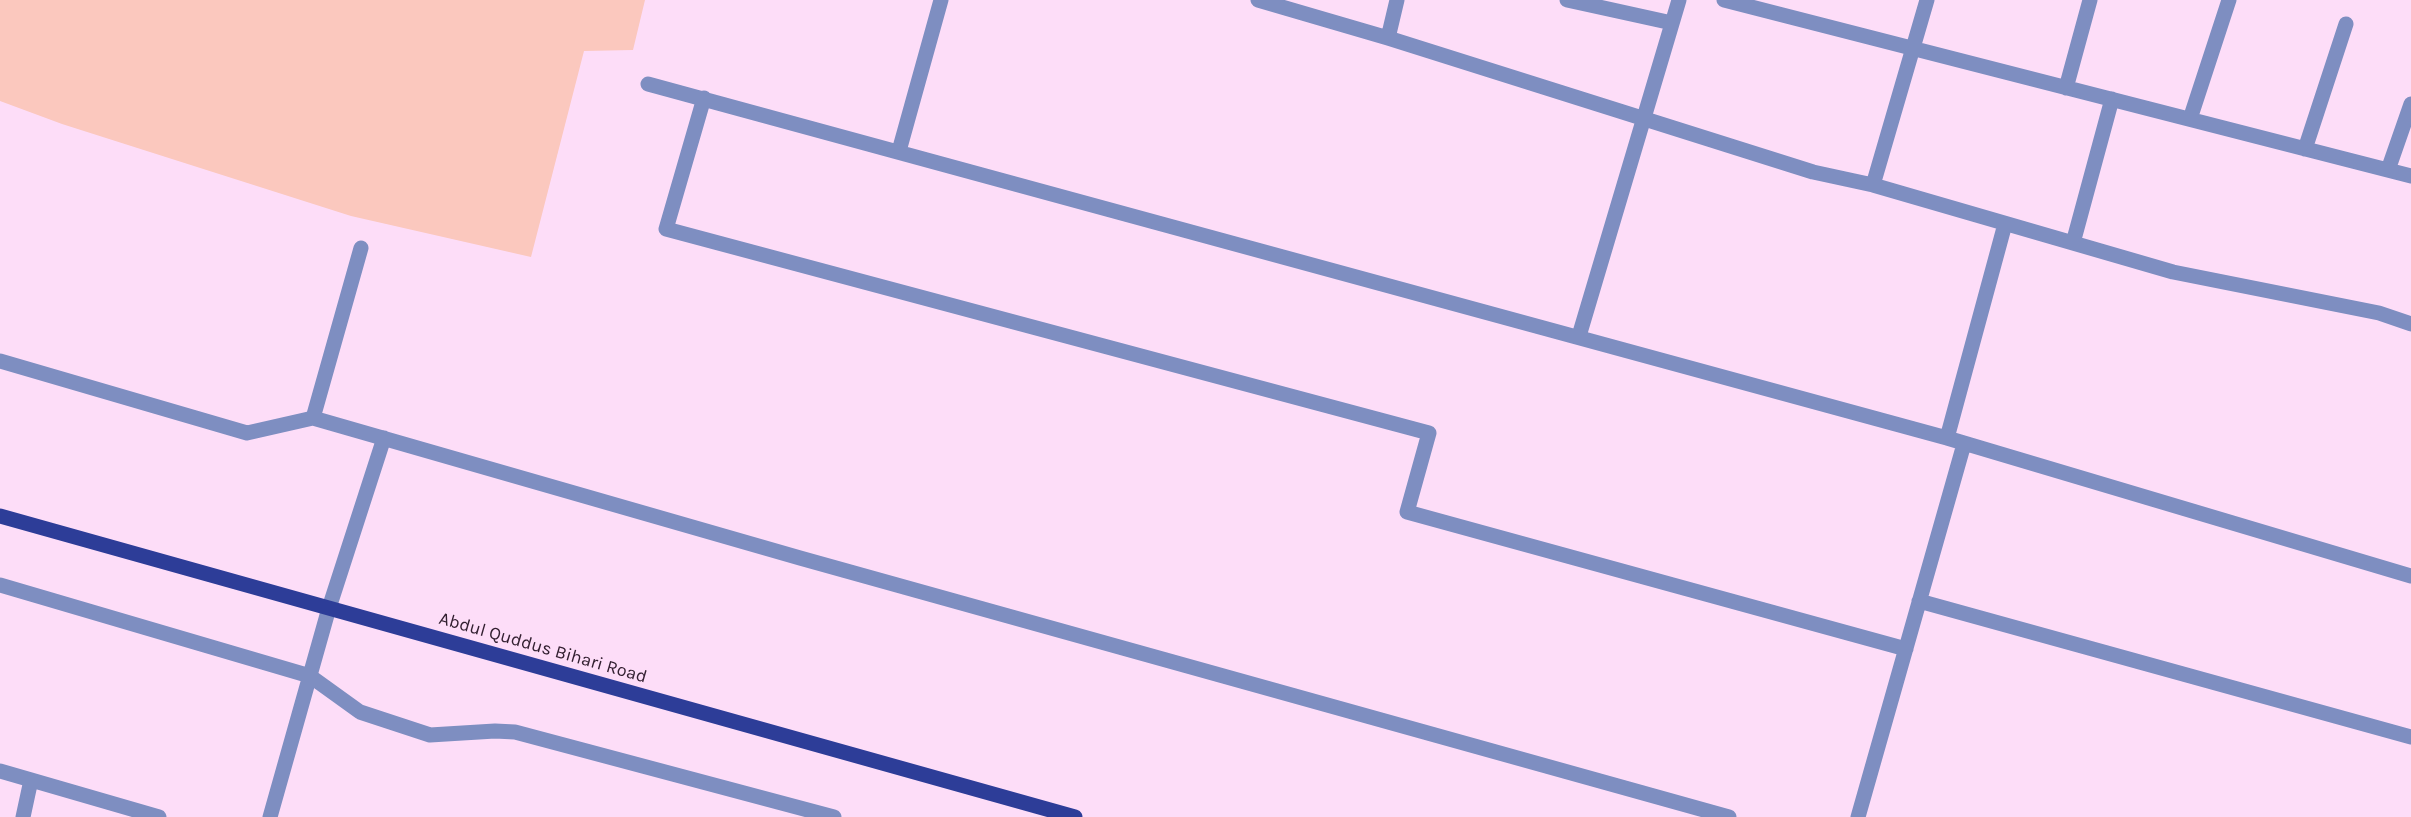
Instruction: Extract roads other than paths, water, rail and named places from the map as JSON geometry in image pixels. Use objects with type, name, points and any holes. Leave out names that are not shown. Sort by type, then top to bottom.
[{"type":"main road","name":"Abdul Quddus Bihari Road","points":[[0,516],[1075,817]]},
{"type":"street","points":[[899,151],[941,0]]},
{"type":"street","points":[[1258,0],[1388,38],[1813,172],[1873,185],[2173,272],[2379,314],[2411,324]]},
{"type":"street","points":[[1388,38],[1397,0]]},
{"type":"street","points":[[1567,0],[1672,22]]},
{"type":"street","points":[[1579,336],[1679,0]]},
{"type":"street","points":[[1724,0],[2411,176]]},
{"type":"street","points":[[1873,185],[1927,0]]},
{"type":"street","points":[[2066,88],[2090,0]]},
{"type":"street","points":[[2190,119],[2229,0]]},
{"type":"street","points":[[2305,149],[2346,24]]},
{"type":"street","points":[[648,84],[1947,438],[2411,576]]},
{"type":"street","points":[[704,99],[666,229],[1429,433],[1407,512],[1906,649]]},
{"type":"street","points":[[2073,243],[2112,99]]},
{"type":"street","points":[[2388,170],[2411,104]]},
{"type":"street","points":[[1947,438],[2005,224]]},
{"type":"street","points":[[313,418],[361,248]]},
{"type":"street","points":[[0,361],[247,433],[313,418],[800,558],[1729,817]]},
{"type":"street","points":[[270,817],[329,608],[384,438]]},
{"type":"street","points":[[1858,817],[1964,444]]},
{"type":"street","points":[[0,585],[310,676],[360,712],[430,735],[515,732],[834,817]]},
{"type":"street","points":[[1919,601],[2411,737]]},
{"type":"street","points":[[0,771],[159,817]]},
{"type":"street","points":[[23,817],[30,780]]}]
